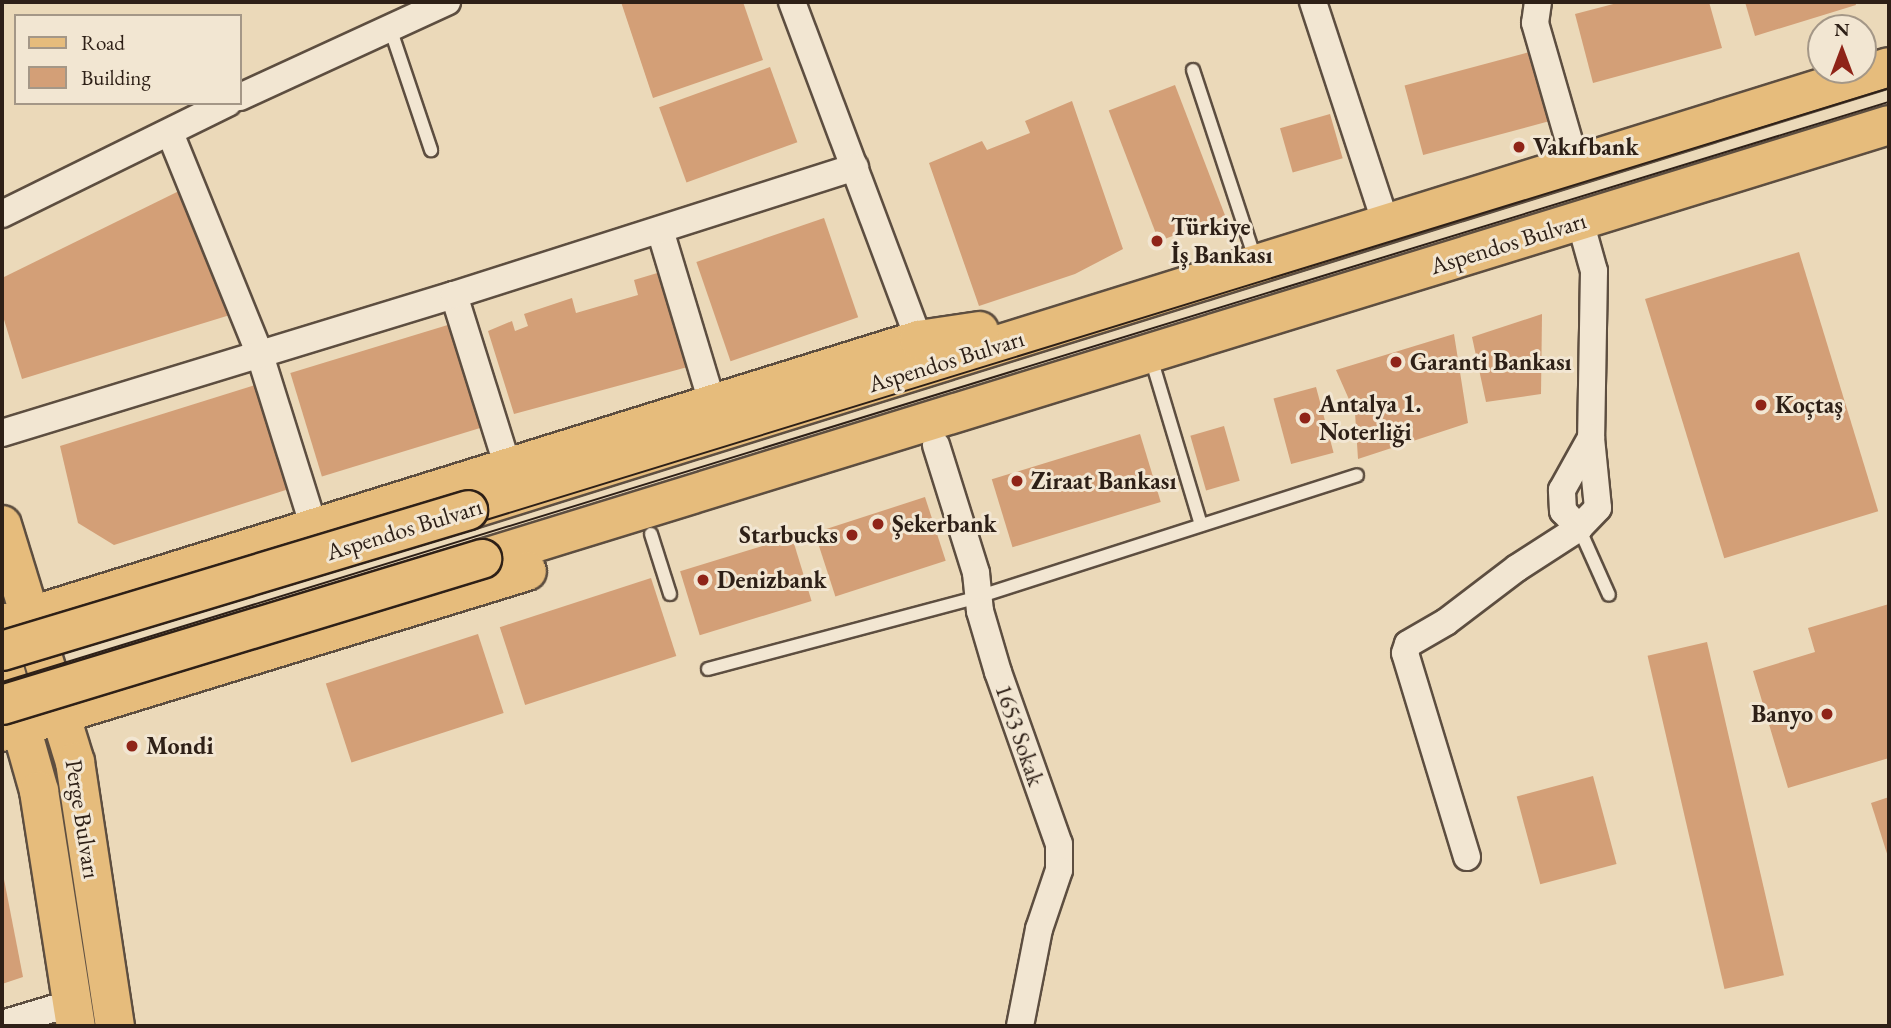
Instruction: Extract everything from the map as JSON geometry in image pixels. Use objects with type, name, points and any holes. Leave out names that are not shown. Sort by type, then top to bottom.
[{"type":"main road","name":"Aspendos Bulvarı","points":[[2,651],[468,510],[1889,67]]},
{"type":"main road","name":"Aspendos Bulvarı","points":[[9,721],[482,559],[1889,125]]},
{"type":"main road","points":[[16,620],[919,340],[1096,314]]},
{"type":"main road","points":[[9,721],[62,713],[936,445],[1135,359]]},
{"type":"main road","name":"Perge Bulvarı","points":[[2,525],[16,620],[62,713],[75,762],[115,1026]]},
{"type":"main road","points":[[85,598],[67,618],[64,647],[75,672],[96,693],[124,694]]},
{"type":"main road","name":"Perge Bulvarı","points":[[2,660],[9,721],[39,791],[74,1015]]},
{"type":"street","points":[[242,96],[447,2]]},
{"type":"street","points":[[792,2],[919,340]]},
{"type":"street","points":[[1313,2],[1385,224]]},
{"type":"street","points":[[1538,2],[1535,23],[1576,165]]},
{"type":"street","points":[[2,214],[224,105]]},
{"type":"street","points":[[170,133],[260,355],[314,527]]},
{"type":"street","points":[[2,433],[454,295],[855,167]]},
{"type":"street","points":[[1466,857],[1405,653],[1408,644],[1446,622],[1517,568],[1579,528],[1563,511],[1562,490],[1591,438],[1594,271],[1580,221]]},
{"type":"street","points":[[660,230],[713,405]]},
{"type":"street","points":[[454,295],[508,467]]},
{"type":"street","name":"1653 Sokak","points":[[936,445],[976,573],[978,597],[998,672],[1059,844],[1059,870],[1039,929],[1020,1026]]},
{"type":"street","points":[[2,1024],[74,1015]]},
{"type":"lane","points":[[390,28],[431,150]]},
{"type":"lane","points":[[1194,70],[1257,264]]},
{"type":"lane","points":[[1135,359],[1201,525]]},
{"type":"lane","points":[[708,669],[978,597],[1357,475]]},
{"type":"lane","points":[[1579,528],[1609,595]]},
{"type":"lane","points":[[651,534],[670,594]]},
{"type":"building","points":[[621,2],[743,2],[763,60],[653,98]]},
{"type":"building","points":[[1621,2],[1709,2],[1722,48],[1593,83],[1575,14]]},
{"type":"building","points":[[1745,2],[1855,2],[1856,5],[1827,14],[1807,14],[1807,20],[1755,36]]},
{"type":"building","points":[[1533,51],[1552,121],[1423,155],[1405,85]]},
{"type":"building","points":[[770,67],[797,142],[686,183],[659,107]]},
{"type":"building","points":[[1175,85],[1225,216],[1159,241],[1109,110]]},
{"type":"building","points":[[1072,101],[1123,249],[1075,274],[979,306],[929,163],[982,141],[987,150],[1030,133],[1025,121]]},
{"type":"building","points":[[1330,114],[1343,158],[1293,173],[1280,128]]},
{"type":"building","points":[[179,191],[230,315],[22,379],[2,313],[2,278]]},
{"type":"building","points":[[824,218],[858,317],[731,361],[696,262]]},
{"type":"building","name":"Koçtaş","points":[[1799,252],[1878,511],[1724,558],[1645,299]]},
{"type":"building","points":[[664,271],[695,365],[514,414],[488,331],[512,321],[515,331],[528,326],[524,314],[572,298],[576,313],[638,295],[634,280]]},
{"type":"building","points":[[1542,314],[1541,394],[1486,402],[1472,337]]},
{"type":"building","points":[[451,324],[483,427],[322,476],[290,373]]},
{"type":"building","points":[[1454,334],[1468,423],[1358,459],[1355,413],[1336,370]]},
{"type":"building","points":[[262,383],[295,487],[114,545],[78,523],[60,446]]},
{"type":"building","points":[[1316,387],[1334,453],[1291,464],[1273,398]]},
{"type":"building","points":[[1224,426],[1240,481],[1206,490],[1190,436]]},
{"type":"building","points":[[1140,434],[1161,502],[1013,547],[992,479]]},
{"type":"building","points":[[925,497],[946,561],[835,597],[815,533]]},
{"type":"building","points":[[792,537],[812,601],[700,635],[680,571]]},
{"type":"building","points":[[651,578],[676,656],[525,705],[500,627]]},
{"type":"building","name":"Banyo","points":[[1889,604],[1889,758],[1788,788],[1753,671],[1815,652],[1808,628]]},
{"type":"building","points":[[478,634],[504,713],[351,762],[326,683]]},
{"type":"building","points":[[1707,642],[1784,975],[1724,989],[1648,656]]},
{"type":"building","points":[[1593,776],[1617,864],[1540,884],[1517,796]]},
{"type":"building","points":[[1889,797],[1889,860],[1871,803]]},
{"type":"building","points":[[2,869],[23,977],[2,984]]},
{"type":"tram line","points":[[2,669],[1889,88]]},
{"type":"tram line","points":[[2,682],[1889,102]]},
{"type":"place","name":"Vakıfbank","points":[[1519,147]]},
{"type":"place","name":"Türkiye İş Bankası","points":[[1157,241]]},
{"type":"place","name":"Garanti Bankası","points":[[1396,362]]},
{"type":"place","name":"Koçtaş","points":[[1761,405]]},
{"type":"place","name":"Antalya 1. Noterliği","points":[[1305,418]]},
{"type":"place","name":"Ziraat Bankası","points":[[1017,481]]},
{"type":"place","name":"Şekerbank","points":[[878,524]]},
{"type":"place","name":"Starbucks","points":[[852,535]]},
{"type":"place","name":"Denizbank","points":[[703,580]]},
{"type":"place","name":"Banyo","points":[[1827,714]]},
{"type":"place","name":"Mondi","points":[[132,746]]}]
